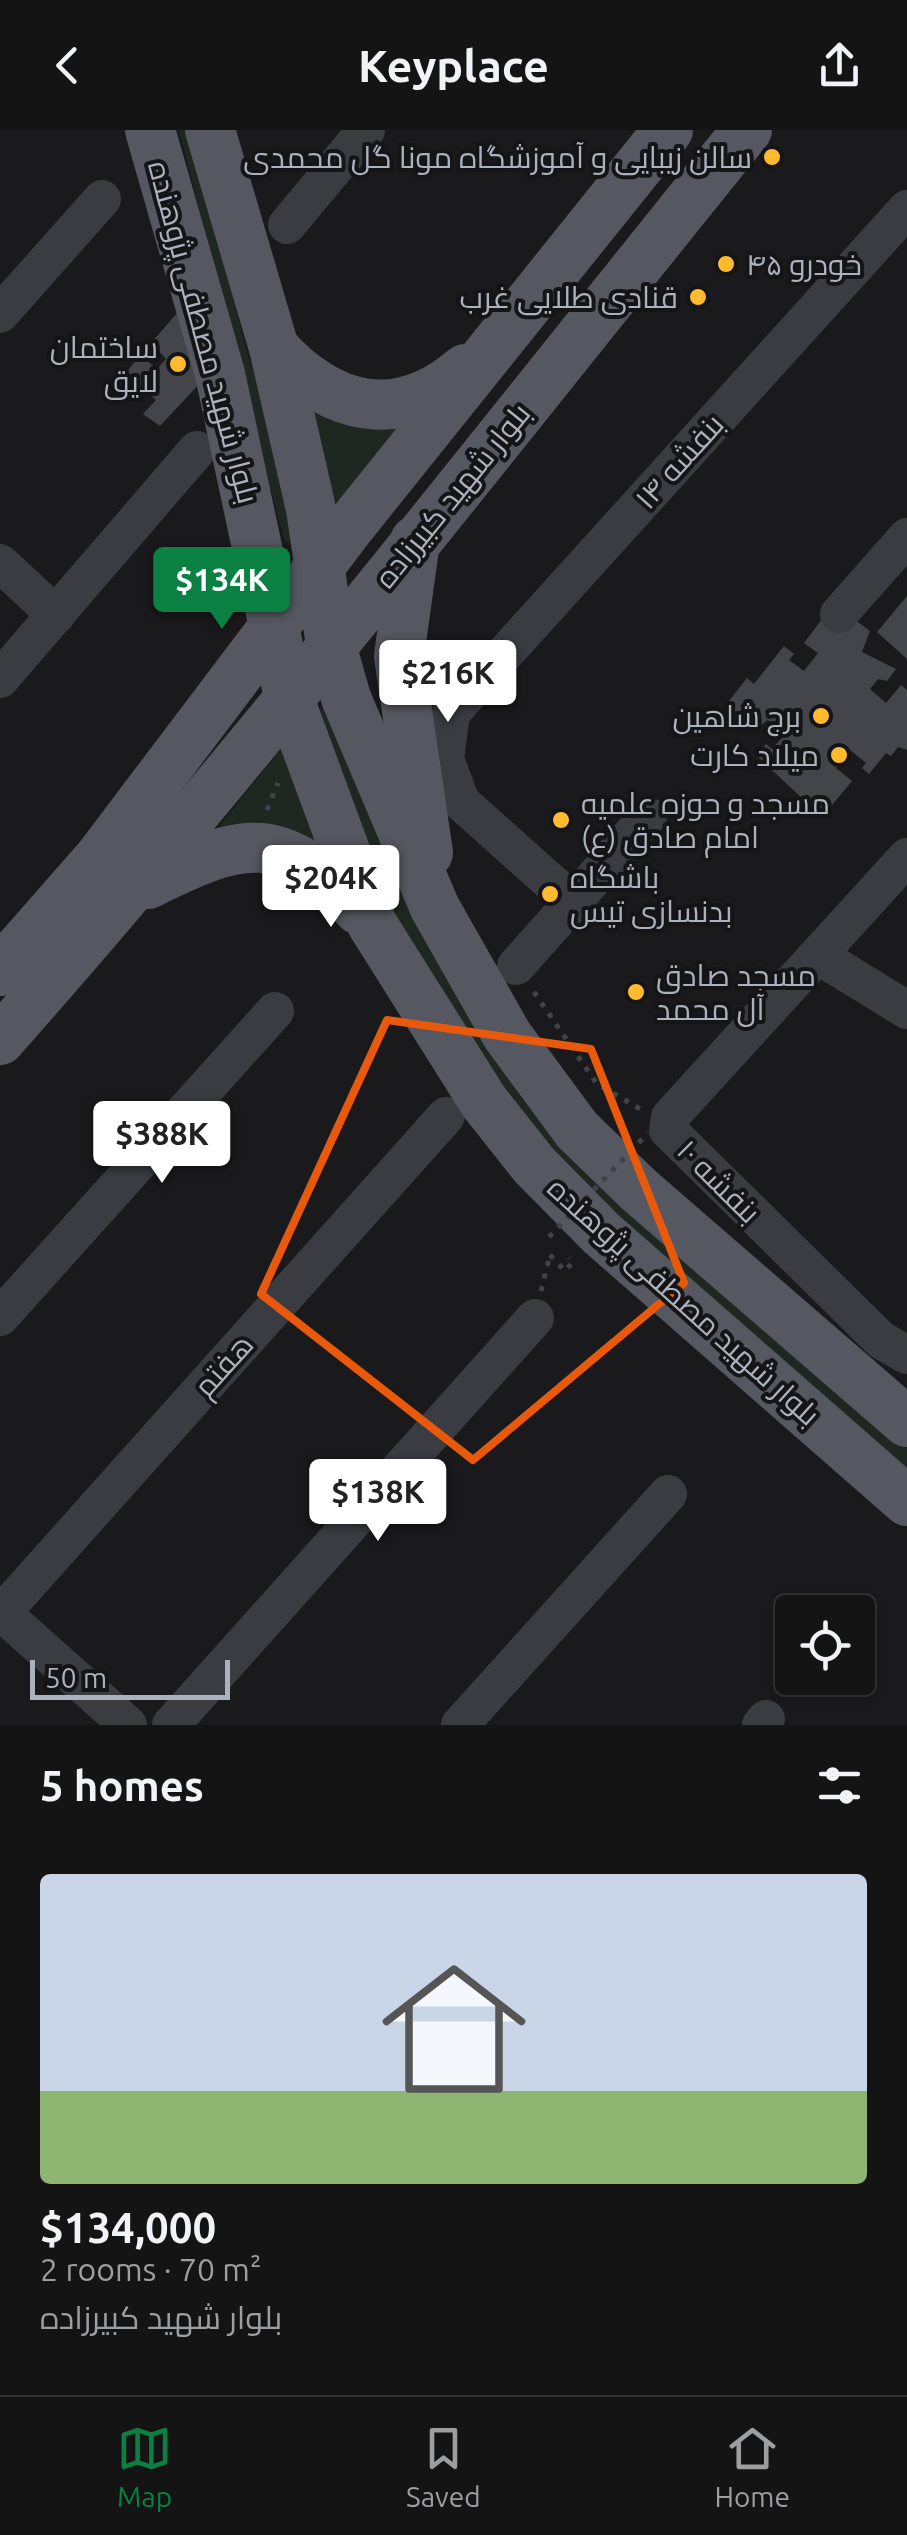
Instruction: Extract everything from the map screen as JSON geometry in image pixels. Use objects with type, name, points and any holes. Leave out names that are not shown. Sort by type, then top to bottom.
[{"type":"main road","name":"بلوار شهید مصطفی پژوهنده","points":[[150,130],[220,374],[290,702],[372,924],[474,1088],[534,1165],[600,1232],[907,1500]]},
{"type":"main road","name":"بلوار شهید مصطفی پژوهنده","points":[[210,130],[274,348],[320,566],[331,645],[346,698],[435,908],[507,1035],[578,1130],[639,1190],[907,1422]]},
{"type":"main road","name":"بلوار شهید کبیرزاده","points":[[0,971],[99,858],[320,566],[668,130]]},
{"type":"main road","name":"بلوار شهید کبیرزاده","points":[[0,1040],[290,702],[331,645],[747,130]]},
{"type":"main road","points":[[274,348],[318,389],[336,398],[378,404],[418,399],[453,380],[500,340]]},
{"type":"main road","points":[[415,541],[400,656],[435,908]]},
{"type":"main road","points":[[130,893],[230,847],[253,848],[286,853],[322,872],[372,924]]},
{"type":"street","points":[[287,226],[366,130]]},
{"type":"street","points":[[0,314],[102,198]]},
{"type":"street","name":"بنفشه ۱۴","points":[[573,902],[462,802],[445,759],[451,712],[906,213]]},
{"type":"street","points":[[0,679],[197,450]]},
{"type":"street","points":[[839,614],[906,542]]},
{"type":"street","points":[[0,563],[56,615]]},
{"type":"street","points":[[516,966],[648,816]]},
{"type":"street","name":"بنفشه ۱۰","points":[[907,857],[670,1117],[668,1130],[882,1340],[907,1355]]},
{"type":"street","points":[[819,956],[907,1010]]},
{"type":"street","points":[[0,1317],[275,1011]]},
{"type":"street","name":"هفتم","points":[[1,1613],[446,1116]]},
{"type":"street","points":[[171,1725],[534,1318]]},
{"type":"street","points":[[460,1725],[668,1494]]},
{"type":"street","points":[[1,1613],[128,1725]]},
{"type":"path","points":[[262,819],[283,771]]},
{"type":"path","points":[[516,966],[598,1084],[638,1106]]},
{"type":"path","points":[[550,1255],[564,1270],[573,1262],[550,1237],[648,1133]]},
{"type":"highlighted area","points":[[387,1020],[591,1049],[684,1283],[473,1460],[261,1294]]},
{"type":"shaded area","points":[[179,130],[193,130],[246,349],[284,460],[299,538],[290,544],[285,542]]},
{"type":"shaded area","points":[[302,394],[414,414],[337,505],[336,499],[331,502]]},
{"type":"shaded area","points":[[319,709],[328,710],[426,923],[756,1316],[907,1448],[907,1479],[594,1205],[532,1136],[384,903]]},
{"type":"shaded area","points":[[288,740],[336,863],[200,851]]},
{"type":"building","name":"ساختمان لایق","points":[[179,311],[200,383],[160,426],[143,414],[156,400],[141,385],[128,399],[114,388],[140,355],[157,369],[166,359],[151,343]]},
{"type":"building","points":[[907,596],[907,659],[877,632]]},
{"type":"building","name":"برج شاهین","points":[[839,608],[870,631],[862,652],[896,669],[887,681],[878,679],[870,689],[886,703],[901,685],[907,690],[907,750],[898,747],[891,756],[886,753],[869,774],[862,768],[866,763],[850,750],[836,768],[852,781],[822,817],[757,756],[766,744],[772,749],[785,734],[768,720],[754,730],[730,711],[735,705],[729,701],[747,678],[754,684],[784,646],[794,654],[789,660],[804,671],[818,653],[804,643],[829,610]]},
{"type":"place","name":"سالن زیبایی و آموزشگاه مونا گل محمدی","points":[[772,157]]},
{"type":"place","name":"خودرو ۴۵","points":[[726,264]]},
{"type":"place","name":"قنادی طلایی غرب","points":[[698,297]]},
{"type":"place","name":"ساختمان لایق","points":[[178,364]]},
{"type":"place","name":"برج شاهین","points":[[821,716]]},
{"type":"place","name":"میلاد کارت","points":[[839,755]]},
{"type":"place","name":"مسجد و حوزه علمیه امام صادق (ع)","points":[[561,820]]},
{"type":"place","name":"باشگاه بدنسازی تیس","points":[[550,894]]},
{"type":"place","name":"مسجد صادق آل محمد","points":[[636,992]]}]
